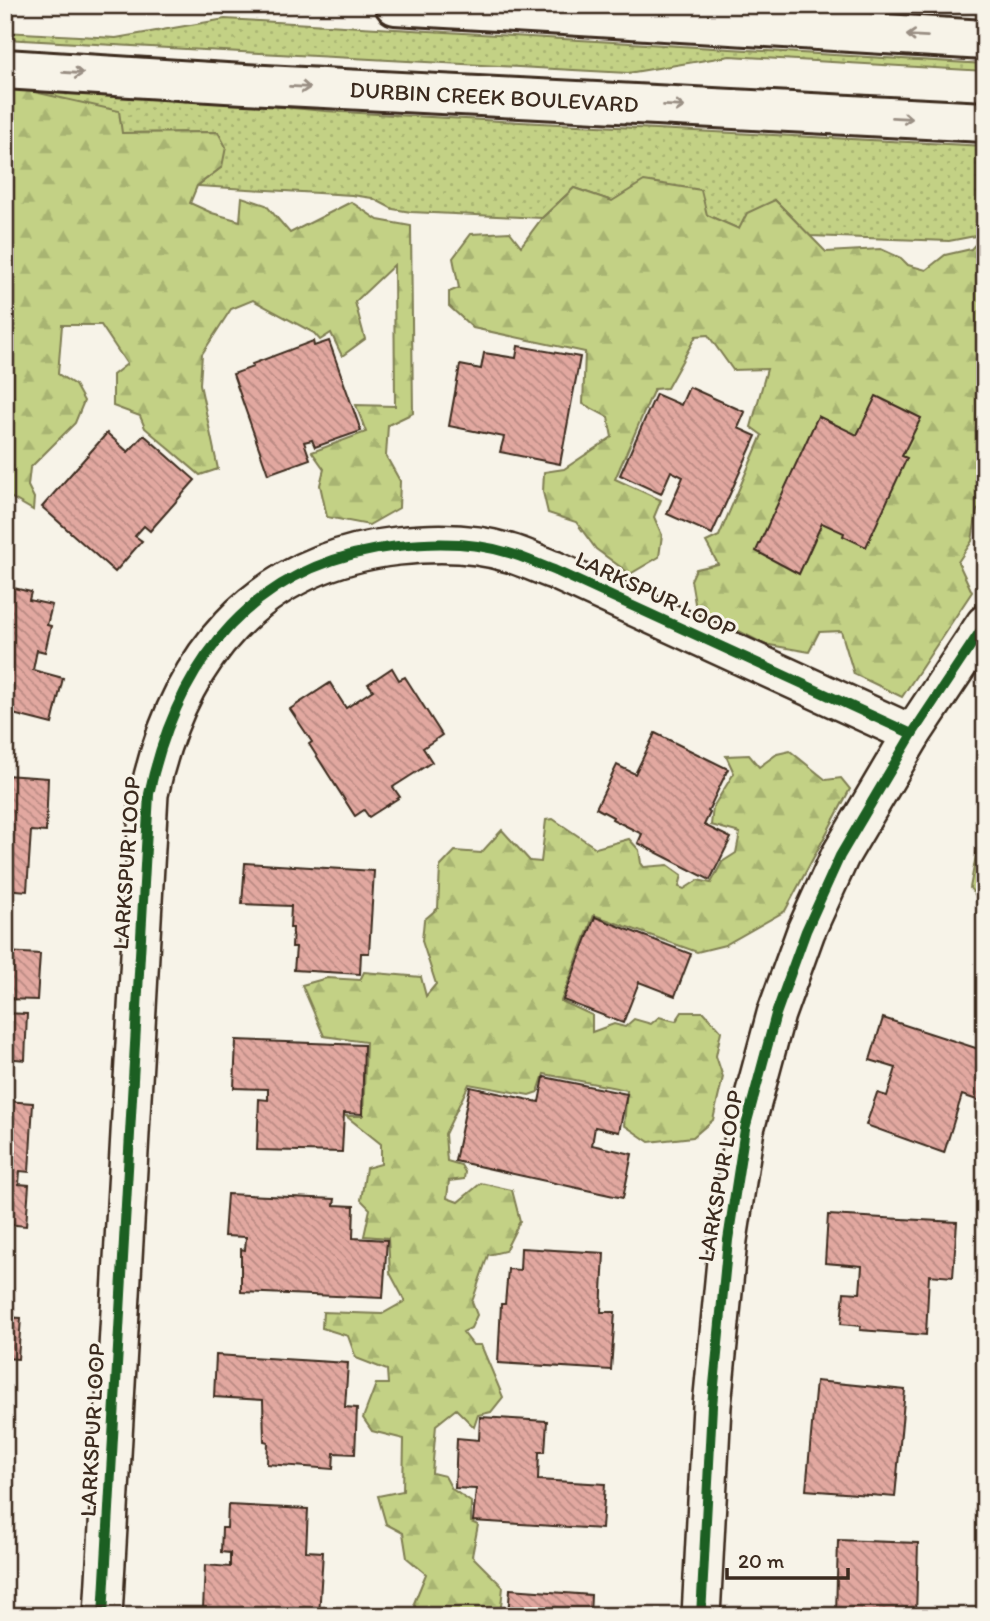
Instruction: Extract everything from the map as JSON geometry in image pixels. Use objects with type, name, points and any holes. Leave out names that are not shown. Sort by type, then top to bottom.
[{"type":"street","points":[[395,5],[985,40]]},
{"type":"street","name":"DURBIN CREEK BOULEVARD","points":[[5,69],[985,122]]},
{"type":"street","name":"LARKSPUR LOOP","points":[[103,1616],[149,794],[167,728],[180,697],[217,640],[265,596],[292,577],[323,562],[367,549],[414,544],[461,544],[508,552],[554,570],[912,734]]},
{"type":"street","name":"LARKSPUR LOOP","points":[[701,1616],[714,1392],[728,1240],[745,1129],[776,1014],[806,931],[841,856],[912,734],[985,624]]},
{"type":"green space","points":[[905,5],[985,5],[985,11]]},
{"type":"green space","points":[[225,19],[985,64],[985,71],[730,56],[628,73],[5,39],[5,32],[116,38]]},
{"type":"green space","points":[[5,89],[30,91],[119,111],[122,133],[218,132],[226,147],[222,167],[197,186],[190,203],[212,213],[240,221],[242,197],[266,205],[290,233],[351,202],[378,220],[411,226],[413,413],[388,425],[386,456],[400,481],[399,508],[369,525],[327,517],[320,485],[324,469],[312,452],[366,432],[356,405],[395,406],[394,265],[355,302],[365,339],[342,356],[331,333],[320,340],[314,333],[253,300],[231,309],[202,354],[200,384],[218,469],[200,475],[145,428],[140,416],[113,406],[113,375],[127,364],[101,325],[62,325],[58,374],[75,385],[84,401],[75,423],[30,468],[28,486],[34,498],[33,510],[5,494]]},
{"type":"green space","points":[[30,91],[152,95],[325,111],[985,146],[985,230],[975,236],[949,241],[810,236],[775,200],[739,229],[707,215],[612,201],[574,188],[542,218],[411,212],[393,209],[372,198],[352,195],[197,186],[222,167],[218,132],[121,133]]},
{"type":"green space","points":[[644,181],[701,190],[707,215],[739,229],[747,213],[775,200],[826,252],[881,249],[901,258],[908,265],[926,270],[945,255],[971,249],[985,234],[985,501],[977,511],[972,541],[958,562],[972,592],[902,697],[854,674],[841,631],[819,632],[809,652],[764,644],[696,609],[691,580],[696,569],[718,564],[706,542],[719,536],[762,435],[751,427],[767,369],[733,370],[708,335],[696,336],[667,388],[654,389],[615,479],[661,500],[654,517],[662,535],[659,557],[630,574],[596,549],[576,522],[548,513],[543,492],[544,472],[564,469],[612,437],[608,417],[583,404],[585,352],[473,328],[449,306],[449,292],[459,288],[453,258],[471,234],[510,232],[521,246],[542,218],[574,188],[612,201]]},
{"type":"green space","points":[[790,751],[826,780],[841,778],[850,789],[785,911],[725,945],[697,952],[594,915],[561,1001],[592,1015],[592,1032],[614,1024],[625,1027],[634,1019],[651,1024],[659,1017],[676,1021],[682,1012],[704,1012],[721,1031],[716,1056],[723,1077],[713,1120],[693,1137],[649,1142],[624,1125],[627,1090],[544,1074],[538,1092],[529,1095],[469,1084],[445,1134],[447,1161],[461,1165],[465,1172],[464,1179],[449,1181],[447,1198],[458,1202],[481,1183],[512,1190],[520,1221],[505,1251],[488,1255],[472,1302],[477,1315],[471,1328],[463,1332],[473,1345],[481,1345],[503,1397],[491,1412],[478,1415],[474,1427],[456,1409],[436,1425],[432,1473],[445,1476],[452,1489],[471,1502],[471,1522],[478,1525],[472,1556],[503,1587],[500,1616],[419,1616],[414,1603],[426,1574],[407,1558],[403,1533],[386,1524],[378,1496],[403,1491],[404,1439],[372,1431],[363,1418],[376,1384],[388,1384],[387,1370],[356,1358],[348,1336],[322,1328],[323,1312],[382,1314],[405,1301],[390,1273],[388,1238],[364,1236],[370,1209],[361,1200],[366,1168],[381,1164],[381,1144],[346,1116],[363,1116],[366,1042],[324,1036],[302,985],[327,978],[360,980],[364,972],[421,977],[426,996],[436,984],[422,941],[424,920],[438,908],[440,867],[455,851],[481,853],[502,830],[530,861],[541,862],[546,820],[553,819],[596,848],[629,839],[639,850],[644,867],[668,865],[682,875],[679,887],[684,889],[698,880],[711,883],[722,862],[736,853],[740,833],[711,825],[713,807],[734,773],[726,756],[749,755],[759,767],[777,754]]},
{"type":"green space","points":[[985,807],[985,907],[970,888]]},
{"type":"building","points":[[313,341],[314,346],[329,341],[361,431],[315,447],[312,440],[304,442],[310,459],[268,474],[233,374]]},
{"type":"building","points":[[518,346],[580,357],[560,464],[500,452],[504,437],[449,426],[460,365],[481,369],[484,353],[516,358]]},
{"type":"building","points":[[689,387],[745,412],[738,428],[756,436],[712,534],[667,514],[683,477],[671,471],[661,494],[620,475],[656,394],[681,405]]},
{"type":"building","points":[[876,396],[921,418],[902,456],[907,458],[866,547],[822,523],[799,574],[756,551],[818,416],[857,435]]},
{"type":"building","points":[[107,433],[128,452],[144,435],[195,480],[150,531],[144,526],[135,536],[142,541],[115,572],[42,507]]},
{"type":"building","points":[[5,586],[31,592],[29,600],[52,605],[47,625],[51,626],[45,652],[37,650],[33,670],[63,678],[52,724],[5,712]]},
{"type":"building","points":[[392,668],[399,680],[405,677],[442,735],[423,748],[432,762],[393,787],[400,797],[369,817],[364,810],[355,816],[290,709],[330,683],[346,708],[373,690],[368,684]]},
{"type":"building","points":[[655,733],[728,769],[704,825],[731,838],[710,880],[638,843],[642,834],[596,808],[617,765],[635,774]]},
{"type":"building","points":[[5,775],[48,778],[46,832],[31,831],[27,891],[5,889]]},
{"type":"building","points":[[245,863],[374,871],[369,953],[361,953],[360,974],[294,970],[296,947],[292,947],[291,906],[242,904]]},
{"type":"building","points":[[595,917],[691,954],[675,996],[639,982],[623,1023],[563,1000]]},
{"type":"building","points":[[5,952],[40,954],[37,1000],[5,999]]},
{"type":"building","points":[[5,1013],[27,1014],[25,1060],[5,1058]]},
{"type":"building","points":[[883,1018],[985,1051],[985,1088],[980,1101],[962,1095],[944,1153],[866,1125],[877,1093],[887,1096],[896,1068],[870,1060]]},
{"type":"building","points":[[236,1040],[364,1045],[362,1114],[344,1113],[342,1152],[257,1150],[259,1099],[268,1100],[268,1089],[234,1088]]},
{"type":"building","points":[[544,1077],[627,1094],[619,1132],[595,1127],[592,1145],[632,1154],[623,1198],[455,1161],[470,1087],[539,1102]]},
{"type":"building","points":[[5,1101],[33,1103],[29,1172],[20,1171],[19,1184],[29,1185],[26,1226],[5,1224]]},
{"type":"building","points":[[227,1194],[335,1199],[334,1205],[354,1206],[353,1238],[387,1240],[383,1298],[241,1292],[241,1249],[245,1250],[246,1237],[224,1236]]},
{"type":"building","points":[[828,1215],[957,1222],[953,1277],[929,1275],[926,1335],[860,1330],[861,1326],[841,1324],[844,1292],[860,1293],[862,1266],[825,1263]]},
{"type":"building","points":[[521,1248],[604,1253],[601,1312],[615,1312],[611,1370],[498,1363],[501,1304],[505,1304],[508,1269],[520,1270]]},
{"type":"building","points":[[5,1317],[21,1318],[18,1359],[5,1358]]},
{"type":"building","points":[[216,1355],[348,1363],[345,1407],[357,1408],[355,1454],[334,1453],[333,1469],[267,1464],[268,1442],[264,1441],[263,1400],[214,1397]]},
{"type":"building","points":[[816,1381],[905,1390],[895,1497],[806,1490]]},
{"type":"building","points":[[480,1417],[547,1421],[545,1452],[539,1452],[538,1480],[605,1484],[602,1529],[473,1521],[476,1489],[455,1488],[457,1438],[479,1440]]},
{"type":"building","points":[[228,1505],[308,1509],[306,1551],[323,1552],[319,1616],[203,1609],[205,1565],[230,1567],[230,1553],[221,1552],[222,1528],[227,1528]]},
{"type":"building","points":[[838,1540],[918,1543],[916,1616],[796,1616],[796,1613],[836,1614]]},
{"type":"building","points":[[510,1589],[591,1595],[590,1616],[508,1616]]},
{"type":"cycle path","points":[[103,1616],[149,794],[162,745],[180,701],[203,660],[231,625],[264,596],[303,573],[347,556],[411,545],[454,544],[496,549],[554,570],[912,734]]},
{"type":"cycle path","points":[[701,1616],[712,1406],[728,1240],[745,1129],[776,1014],[806,931],[840,856],[912,734],[985,624]]}]
